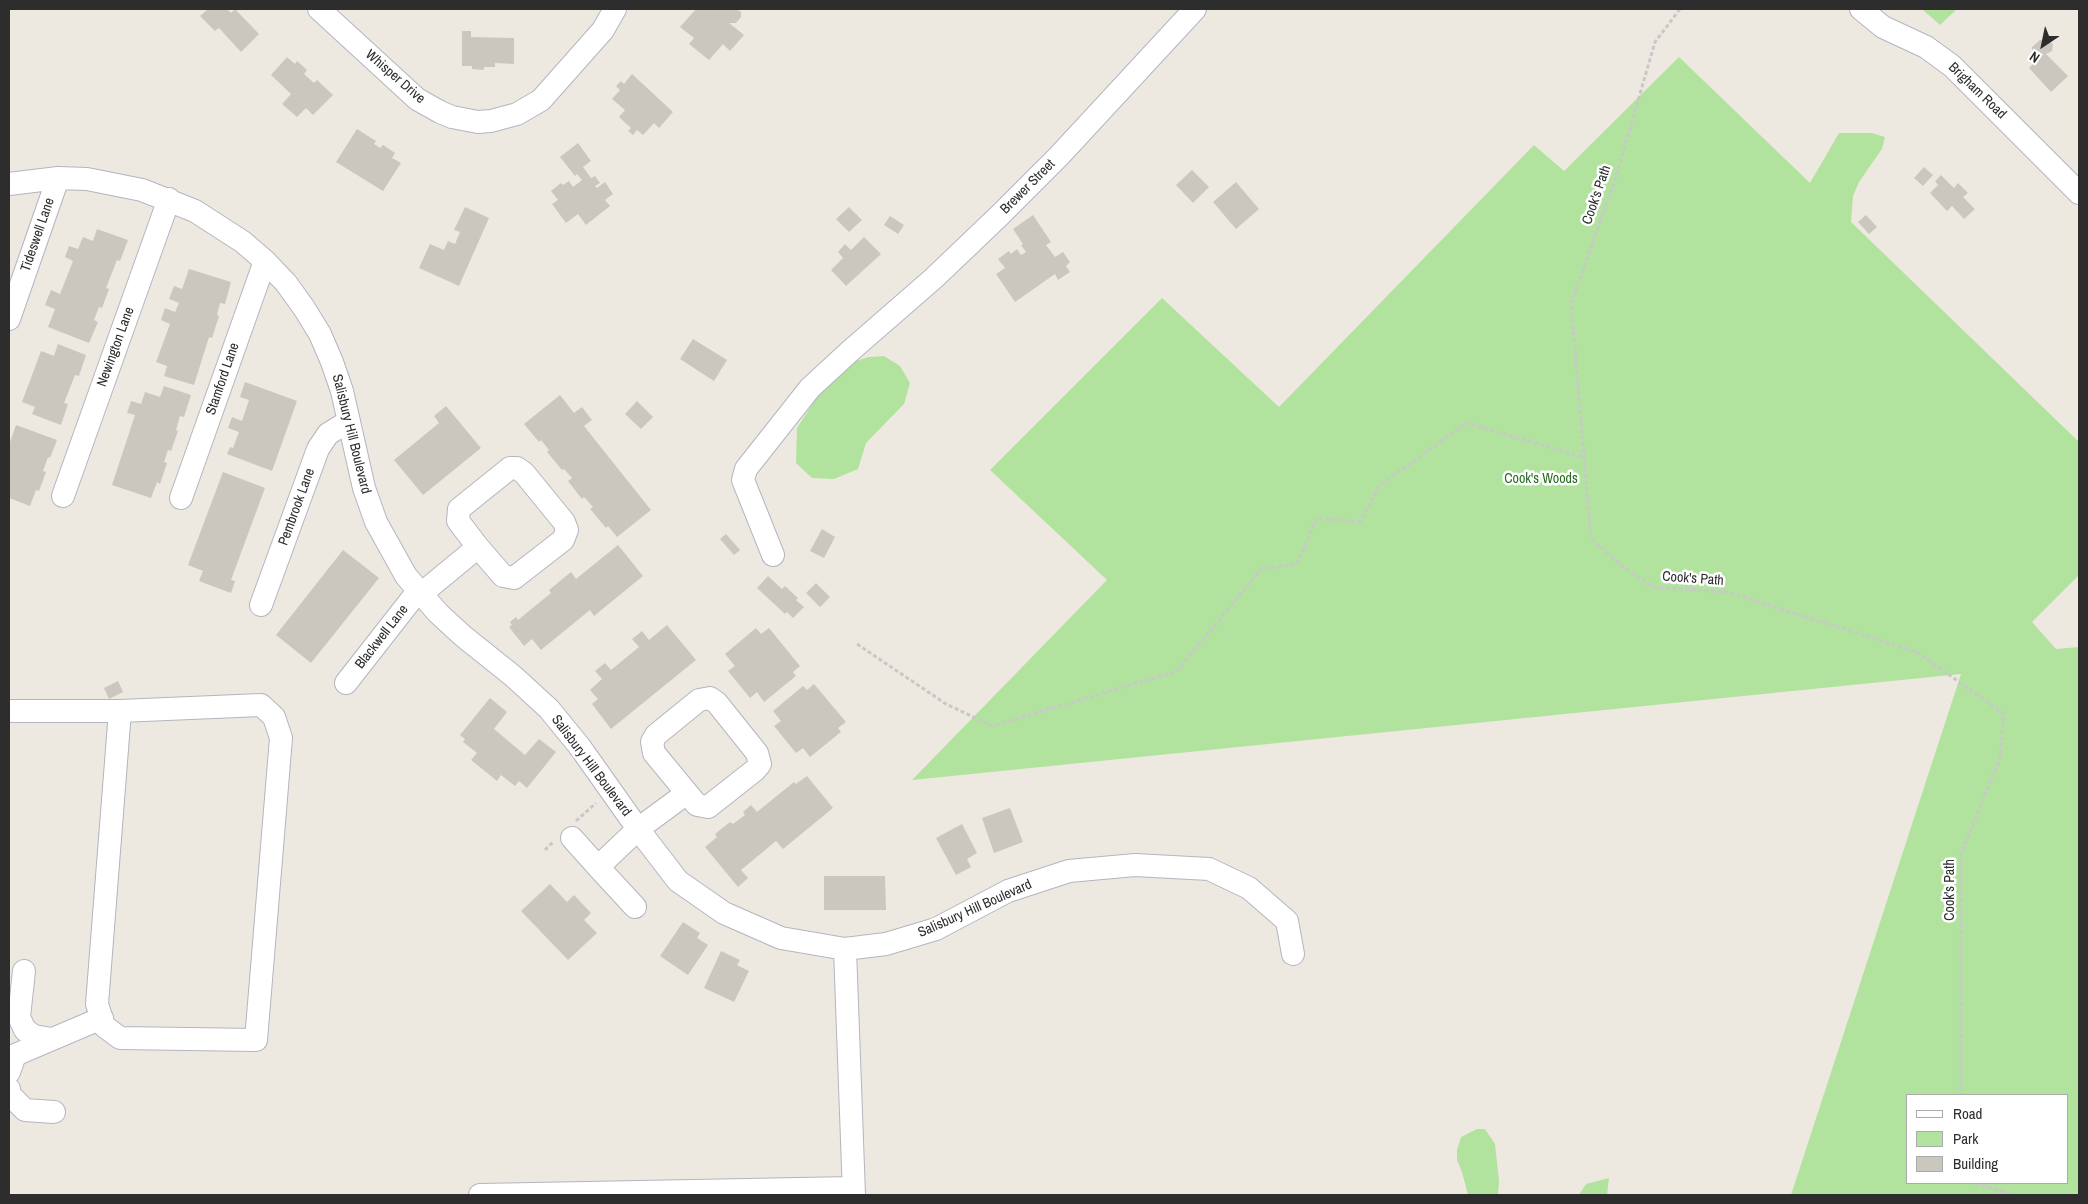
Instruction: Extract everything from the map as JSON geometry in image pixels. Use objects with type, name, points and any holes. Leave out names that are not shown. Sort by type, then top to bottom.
[{"type":"street","name":"Whisper Drive","points":[[319,9],[418,99],[446,115],[465,121],[478,122],[498,120],[517,114],[540,100],[604,30],[615,9]]},
{"type":"street","name":"Brewer Street","points":[[772,555],[743,480],[746,469],[810,388],[934,278],[1000,215],[1058,156],[1195,9]]},
{"type":"street","name":"Brigham Road","points":[[1861,9],[1883,27],[1926,47],[1952,66],[2079,193]]},
{"type":"street","name":"Salisbury Hill Boulevard","points":[[9,184],[58,178],[115,183],[169,199],[220,225],[265,261],[290,290],[320,334],[340,384],[360,472],[376,522],[392,554],[406,576],[420,593],[463,636],[513,676],[549,709],[580,746],[638,829],[678,881],[724,913],[781,938],[845,949],[886,944],[936,929],[1008,891],[1069,871],[1135,866],[1209,868],[1249,888],[1286,921],[1293,954]]},
{"type":"street","name":"Tideswell Lane","points":[[9,319],[58,178]]},
{"type":"street","name":"Newington Lane","points":[[63,496],[169,199]]},
{"type":"street","name":"Stamford Lane","points":[[181,498],[265,261]]},
{"type":"street","name":"Pembrook Lane","points":[[262,605],[318,449],[328,434],[349,421]]},
{"type":"street","points":[[510,468],[517,468],[524,473],[564,522],[567,530],[562,540],[514,578],[503,576],[478,547],[458,521],[459,509],[510,468]]},
{"type":"street","name":"Blackwell Lane","points":[[346,683],[420,593],[478,547]]},
{"type":"street","points":[[710,698],[717,703],[757,753],[760,764],[708,807],[697,805],[687,793],[654,753],[652,742],[656,735],[699,700],[710,698]]},
{"type":"street","points":[[9,711],[120,711],[261,705],[274,717],[281,738],[256,1040],[120,1038],[104,1026],[97,1004],[120,711]]},
{"type":"street","points":[[598,867],[638,829],[687,793]]},
{"type":"street","points":[[572,838],[635,907]]},
{"type":"street","points":[[480,1195],[854,1192],[845,949]]},
{"type":"street","points":[[24,971],[19,1017],[25,1030],[34,1036],[52,1039]]},
{"type":"street","points":[[9,1072],[15,1055],[102,1018]]},
{"type":"street","points":[[9,1089],[10,1095],[26,1110],[54,1112]]},
{"type":"path","name":"Cook's Path","points":[[1680,9],[1655,42],[1614,180],[1571,304],[1591,538],[1624,568],[1653,588],[1727,592],[1917,652],[2004,714],[2000,758],[1961,854],[1961,1094]]},
{"type":"path","points":[[857,644],[946,704],[993,726],[1177,671],[1260,569],[1297,564],[1317,518],[1360,522],[1379,486],[1466,423],[1584,457]]},
{"type":"path","points":[[583,814],[603,798]]},
{"type":"path","points":[[1978,1184],[2015,1195]]},
{"type":"green space","points":[[1922,9],[1957,9],[1940,25]]},
{"type":"green space","name":"Cook's Woods","points":[[1679,57],[1810,183],[1839,133],[1872,133],[1885,137],[1882,149],[1859,182],[1853,196],[1851,222],[2079,442],[2079,575],[2032,622],[2056,649],[2079,647],[2079,1195],[1791,1195],[1961,674],[912,780],[1107,580],[990,470],[1162,298],[1279,407],[1534,145],[1564,171]]},
{"type":"green space","points":[[884,356],[900,366],[910,383],[904,404],[866,443],[858,469],[834,479],[812,478],[796,463],[797,428],[817,397],[849,363],[869,357]]},
{"type":"green space","points":[[1477,1129],[1485,1129],[1495,1144],[1499,1181],[1498,1195],[1468,1195],[1457,1160],[1457,1150],[1461,1137]]},
{"type":"green space","points":[[1609,1178],[1607,1195],[1579,1195],[1586,1184]]},
{"type":"building","points":[[208,9],[227,9],[231,13],[235,9],[259,34],[241,52],[219,28],[215,31],[200,16]]},
{"type":"building","points":[[696,9],[736,9],[741,12],[741,17],[736,23],[729,23],[744,35],[730,51],[723,44],[709,60],[689,44],[694,38],[680,27]]},
{"type":"building","points":[[462,31],[471,31],[471,37],[514,38],[514,64],[495,63],[495,67],[484,67],[484,70],[472,69],[472,66],[462,66]]},
{"type":"building","points":[[2040,40],[2047,40],[2053,44],[2052,51],[2046,54],[2068,76],[2051,92],[2029,68],[2036,61],[2033,59],[2032,47]]},
{"type":"building","points":[[287,57],[295,64],[297,61],[307,70],[304,74],[314,83],[317,80],[333,95],[313,115],[306,108],[297,117],[282,104],[291,94],[271,75]]},
{"type":"building","points":[[632,74],[673,112],[659,128],[654,123],[643,135],[637,130],[633,135],[628,131],[631,128],[619,117],[625,110],[612,99],[620,90],[616,86],[621,81],[624,84]]},
{"type":"building","points":[[357,129],[376,141],[374,144],[380,148],[383,145],[395,153],[392,158],[401,163],[383,191],[336,162]]},
{"type":"building","points":[[578,143],[591,161],[583,167],[591,178],[595,176],[600,183],[595,186],[597,188],[605,182],[613,194],[605,200],[610,206],[586,225],[578,214],[566,223],[552,204],[558,200],[551,191],[561,183],[563,185],[569,181],[573,187],[582,180],[577,174],[575,176],[560,157]]},
{"type":"building","points":[[1924,167],[1933,175],[1923,186],[1914,178]]},
{"type":"building","points":[[1192,170],[1209,187],[1193,203],[1176,185]]},
{"type":"building","points":[[1941,175],[1954,188],[1958,183],[1968,193],[1963,197],[1975,209],[1964,219],[1952,206],[1947,211],[1930,193],[1938,185],[1935,181]]},
{"type":"building","points":[[1236,182],[1259,209],[1236,229],[1213,202]]},
{"type":"building","points":[[465,207],[489,218],[459,286],[419,268],[430,244],[444,250],[448,241],[455,244],[460,232],[454,230]]},
{"type":"building","points":[[849,207],[862,220],[849,232],[836,219]]},
{"type":"building","points":[[1033,215],[1051,242],[1046,245],[1055,257],[1063,252],[1070,262],[1066,266],[1070,272],[1058,280],[1055,274],[1015,302],[996,274],[1005,268],[998,259],[1009,251],[1011,254],[1017,249],[1021,255],[1026,252],[1013,229]]},
{"type":"building","points":[[1866,215],[1877,227],[1869,234],[1858,222]]},
{"type":"building","points":[[890,216],[904,225],[898,234],[884,225]]},
{"type":"building","points":[[97,229],[128,240],[120,261],[117,260],[106,288],[109,289],[102,308],[99,307],[94,320],[98,322],[89,343],[48,327],[55,309],[45,305],[51,290],[60,294],[73,261],[65,257],[69,246],[78,249],[83,237],[93,241]]},
{"type":"building","points":[[864,237],[881,254],[846,286],[831,270],[843,258],[838,252],[845,244],[851,250]]},
{"type":"building","points":[[189,269],[231,282],[225,304],[220,303],[217,315],[219,316],[212,338],[209,337],[194,385],[164,376],[167,366],[156,362],[170,324],[161,320],[165,308],[175,312],[179,303],[169,299],[174,286],[182,289]]},
{"type":"building","points":[[693,339],[727,360],[714,381],[680,359]]},
{"type":"building","points":[[58,344],[86,355],[79,376],[75,375],[64,403],[68,404],[61,425],[32,414],[35,407],[22,402],[41,351],[54,356]]},
{"type":"building","points":[[245,382],[297,401],[272,471],[227,454],[230,447],[233,448],[239,432],[228,428],[232,417],[242,421],[249,400],[240,397]]},
{"type":"building","points":[[164,386],[191,395],[184,417],[180,416],[176,430],[178,431],[171,451],[168,450],[164,462],[167,463],[160,484],[157,482],[151,498],[112,485],[135,415],[127,413],[131,401],[141,404],[145,392],[160,397]]},
{"type":"building","points":[[560,395],[574,413],[582,407],[592,420],[584,426],[651,510],[617,537],[608,526],[606,528],[590,509],[593,507],[584,497],[582,499],[568,481],[572,478],[564,469],[562,470],[547,452],[549,450],[541,440],[539,442],[524,424]]},
{"type":"building","points":[[637,401],[653,417],[641,429],[625,414]]},
{"type":"building","points":[[446,406],[481,448],[423,495],[394,460],[439,423],[434,416]]},
{"type":"building","points":[[16,425],[57,440],[43,471],[46,472],[39,491],[36,490],[30,506],[9,498],[9,445]]},
{"type":"building","points":[[223,472],[265,488],[231,580],[235,581],[231,593],[199,581],[203,571],[188,565]]},
{"type":"building","points":[[822,529],[835,537],[824,558],[810,551]]},
{"type":"building","points":[[726,534],[740,550],[734,555],[720,539]]},
{"type":"building","points":[[618,545],[643,576],[594,616],[590,610],[541,650],[532,639],[524,646],[509,627],[512,625],[510,622],[516,617],[518,620],[551,593],[549,590],[571,572],[576,579]]},
{"type":"building","points":[[343,550],[379,578],[311,663],[276,635]]},
{"type":"building","points":[[768,576],[782,589],[785,586],[798,598],[796,600],[804,607],[793,618],[787,612],[785,614],[757,588]]},
{"type":"building","points":[[816,583],[830,597],[820,607],[806,593]]},
{"type":"building","points":[[667,625],[696,660],[611,729],[592,704],[598,699],[590,690],[602,679],[595,671],[605,663],[611,670],[639,647],[632,639],[642,631],[649,640]]},
{"type":"building","points":[[756,628],[761,634],[769,628],[800,666],[793,672],[796,676],[764,702],[757,692],[750,698],[728,671],[735,666],[725,654]]},
{"type":"building","points":[[118,681],[123,692],[109,699],[104,688]]},
{"type":"building","points":[[814,684],[846,722],[838,728],[841,732],[810,757],[803,748],[796,753],[774,726],[781,721],[773,711],[803,686],[807,690]]},
{"type":"building","points":[[490,698],[507,712],[494,729],[525,755],[539,739],[556,752],[527,788],[519,781],[515,786],[501,775],[497,781],[471,760],[477,753],[463,742],[465,739],[460,735]]},
{"type":"building","points":[[807,776],[833,808],[783,849],[776,841],[741,870],[748,878],[738,887],[705,847],[717,837],[715,834],[730,822],[733,824],[745,815],[743,812],[751,805],[757,812],[794,782],[796,784]]},
{"type":"building","points":[[1010,808],[1023,842],[994,853],[982,818]]},
{"type":"building","points":[[962,824],[977,853],[967,859],[971,867],[956,875],[936,838]]},
{"type":"building","points":[[824,876],[885,876],[886,910],[824,910]]},
{"type":"building","points":[[550,884],[567,902],[574,895],[591,913],[584,920],[597,933],[568,960],[521,911]]},
{"type":"building","points":[[683,922],[700,933],[697,938],[708,945],[688,975],[660,956]]},
{"type":"building","points":[[721,951],[740,960],[737,965],[749,971],[734,1002],[704,988]]}]
